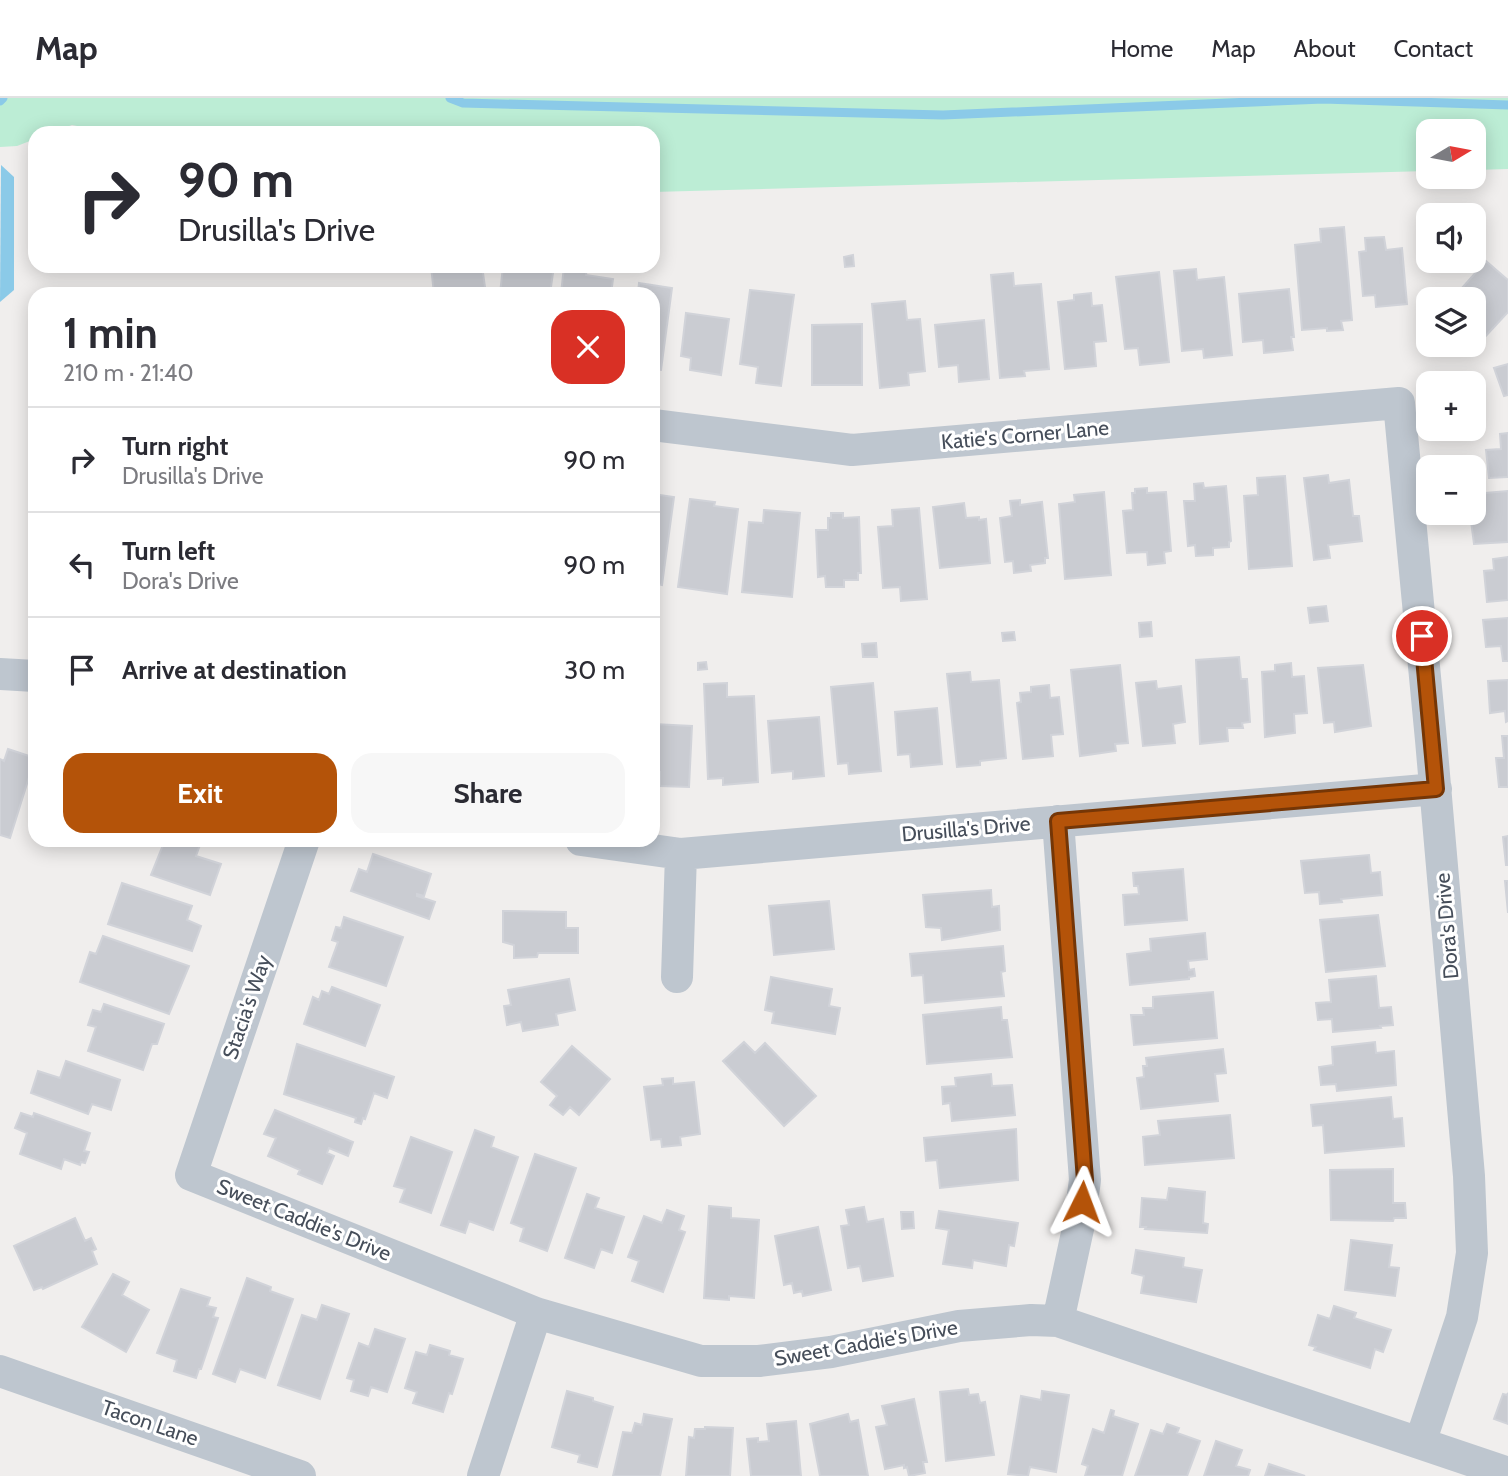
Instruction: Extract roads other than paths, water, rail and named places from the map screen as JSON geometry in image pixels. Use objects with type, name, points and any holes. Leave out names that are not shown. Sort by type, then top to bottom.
[{"type":"street","name":"Katie's Corner Lane","points":[[660,426],[852,450],[1399,403]]},
{"type":"street","name":"Dora's Drive","points":[[1399,403],[1436,789],[1469,1176],[1472,1253],[1462,1317],[1420,1443]]},
{"type":"street","points":[[0,674],[28,676]]},
{"type":"street","name":"Drusilla's Drive","points":[[631,847],[681,854],[1436,789]]},
{"type":"street","points":[[1058,821],[1085,1180],[1079,1224],[1058,1321]]},
{"type":"street","name":"Stacia's Way","points":[[191,1175],[302,847]]},
{"type":"street","points":[[677,977],[681,854]]},
{"type":"street","name":"Sweet Caddie's Drive","points":[[191,1175],[536,1313],[701,1360],[759,1361],[831,1352],[960,1326],[1031,1320],[1058,1321],[1508,1473]]},
{"type":"street","points":[[483,1476],[536,1313]]},
{"type":"street","name":"Tacon Lane","points":[[0,1371],[300,1476]]},
{"type":"water","points":[[1,165],[14,177],[14,290],[0,302]]},
{"type":"waterway","points":[[0,101],[3,98]]},
{"type":"waterway","points":[[450,98],[463,103],[943,115],[1323,99],[1508,105]]}]
